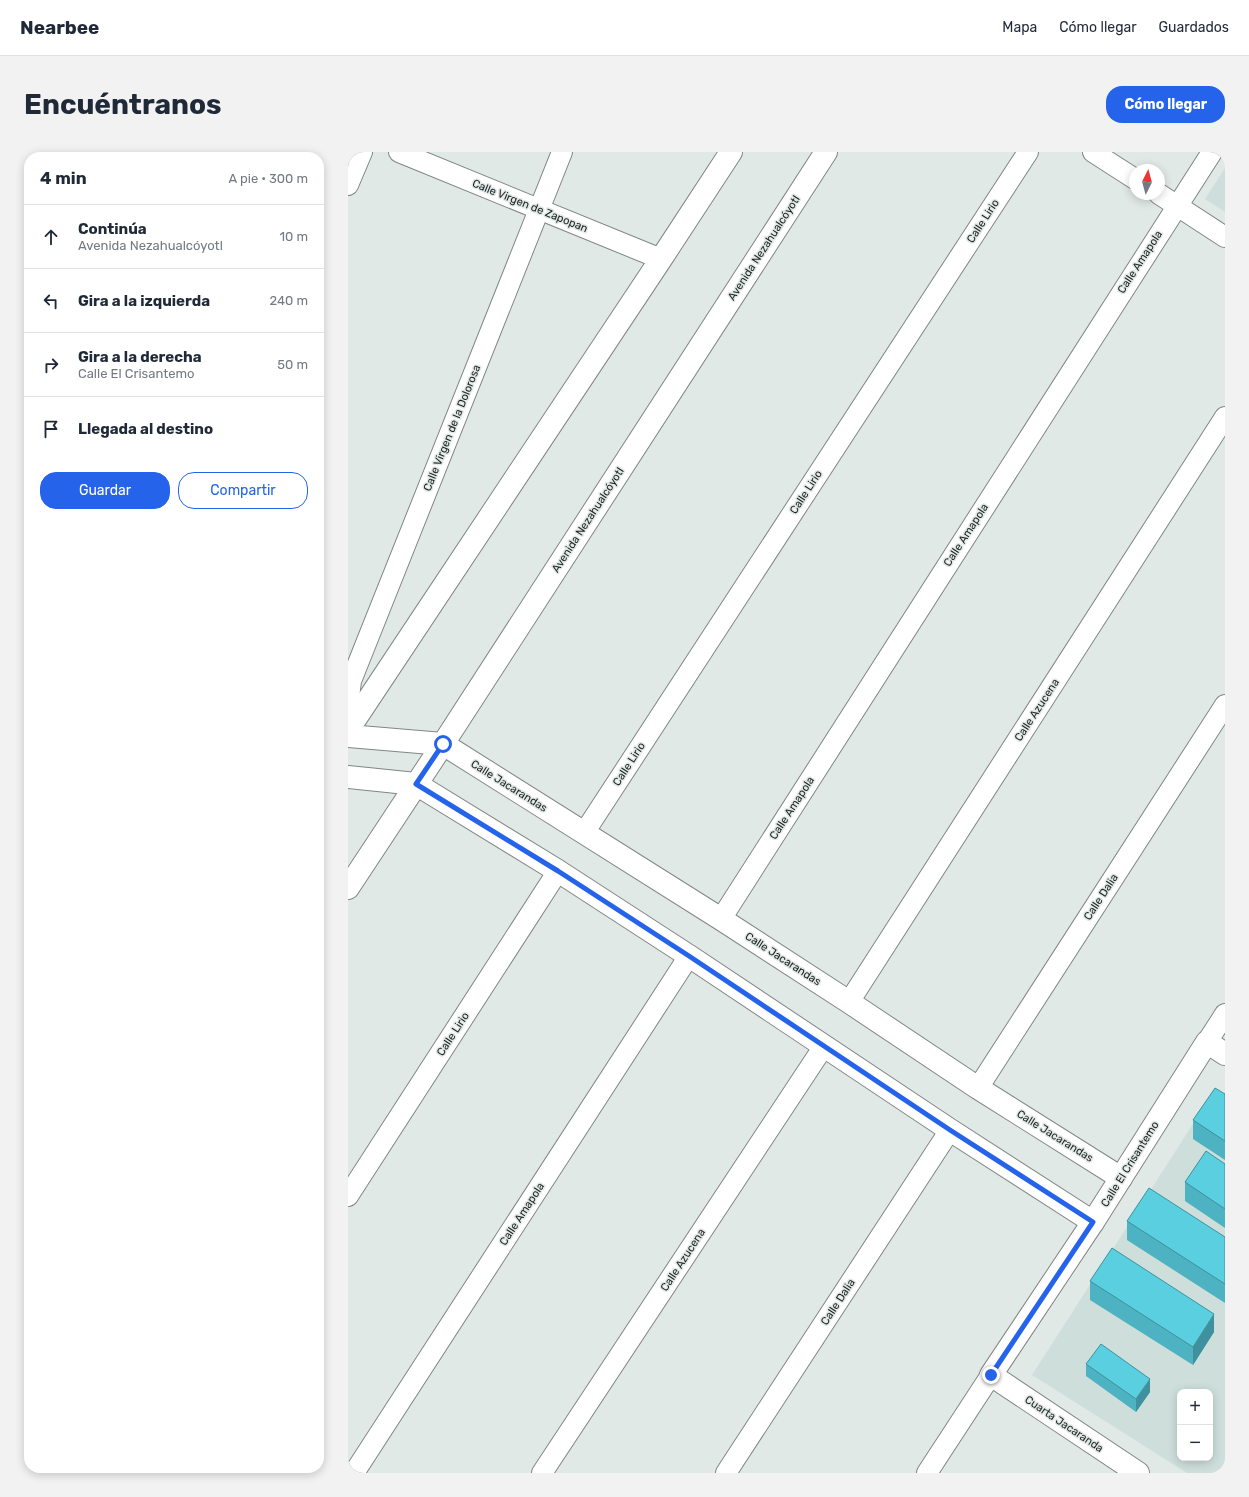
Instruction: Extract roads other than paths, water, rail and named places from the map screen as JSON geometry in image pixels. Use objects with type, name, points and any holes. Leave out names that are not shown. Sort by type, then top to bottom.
[{"type":"main road","points":[[348,730],[662,259],[731,152]]},
{"type":"main road","name":"Avenida Nezahualcóyotl","points":[[348,888],[443,744],[826,152]]},
{"type":"main road","points":[[348,736],[443,744]]},
{"type":"main road","name":"Calle Jacarandas","points":[[443,744],[721,918],[978,1088],[1121,1178]]},
{"type":"main road","points":[[348,777],[416,784],[558,871],[689,956],[950,1130],[1093,1222]]},
{"type":"main road","points":[[1207,1042],[1225,1054]]},
{"type":"main road","name":"Calle El Crisantemo","points":[[991,1375],[1093,1222],[1207,1042]]},
{"type":"main road","name":"Cuarta Jacaranda","points":[[991,1375],[1133,1472]]},
{"type":"street","points":[[348,185],[362,152]]},
{"type":"street","name":"Calle Virgen de Zapopan","points":[[399,152],[662,259]]},
{"type":"street","name":"Calle Virgen de la Dolorosa","points":[[348,706],[351,681],[562,152]]},
{"type":"street","name":"Calle Lirio","points":[[584,833],[1028,152]]},
{"type":"street","points":[[1093,152],[1129,175]]},
{"type":"street","name":"Calle Amapola","points":[[721,918],[1176,205],[1212,152]]},
{"type":"street","points":[[1165,198],[1225,237]]},
{"type":"street","name":"Calle Azucena","points":[[850,1002],[1225,417]]},
{"type":"street","name":"Calle Dalia","points":[[978,1088],[1225,705]]},
{"type":"street","name":"Calle Lirio","points":[[348,1196],[558,871]]},
{"type":"street","name":"Calle Amapola","points":[[354,1473],[689,956]]},
{"type":"street","name":"Calle El Crisantemo","points":[[1207,1042],[1225,1014]]},
{"type":"street","name":"Calle Azucena","points":[[542,1473],[824,1046]]},
{"type":"street","name":"Calle Dalia","points":[[726,1473],[950,1130]]},
{"type":"street","name":"Calle El Crisantemo","points":[[927,1473],[991,1375]]}]
